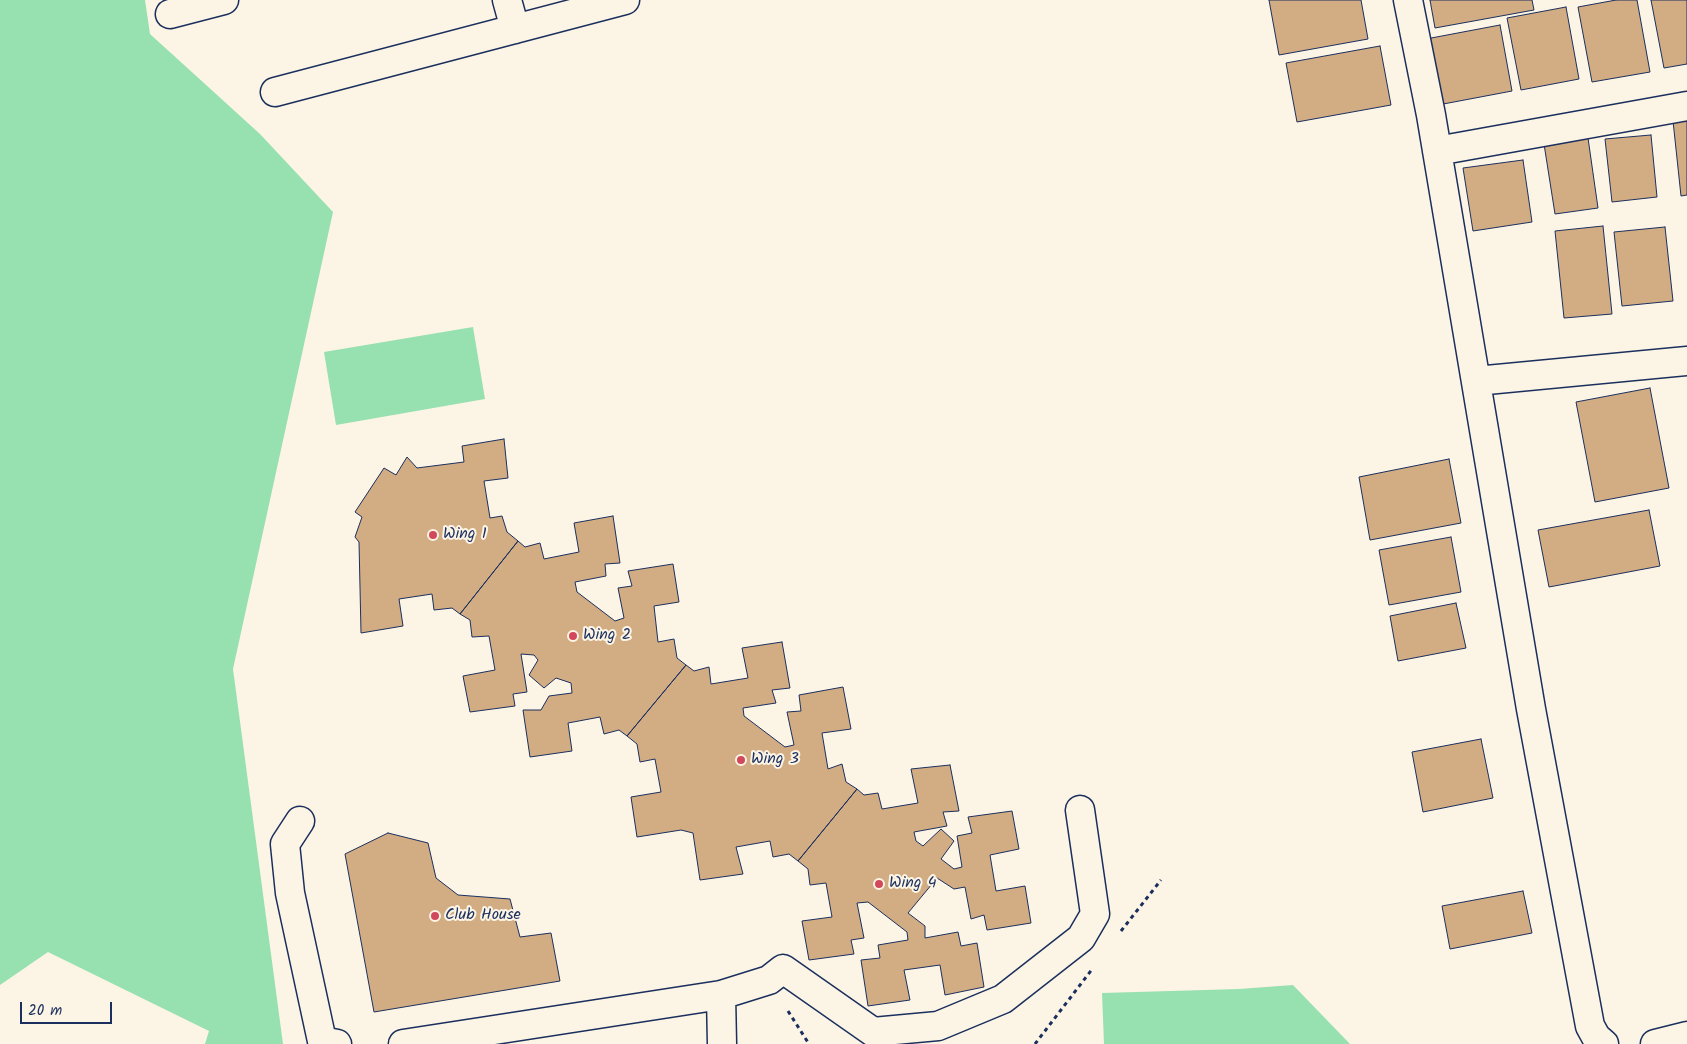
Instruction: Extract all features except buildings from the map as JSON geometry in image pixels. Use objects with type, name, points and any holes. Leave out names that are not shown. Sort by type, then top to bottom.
[{"type":"street","points":[[170,14],[224,0]]},
{"type":"street","points":[[507,0],[515,29]]},
{"type":"street","points":[[275,92],[625,0]]},
{"type":"street","points":[[1408,0],[1437,151],[1531,709],[1590,1026],[1596,1037],[1604,1044]]},
{"type":"street","points":[[1437,151],[1687,106]]},
{"type":"street","points":[[1476,381],[1687,361]]},
{"type":"street","points":[[402,1044],[722,995],[769,980],[783,969],[873,1032],[938,1026],[1003,999],[1082,938],[1095,914],[1080,810]]},
{"type":"street","points":[[300,821],[285,844],[290,893],[322,1041],[337,1044]]},
{"type":"street","points":[[722,995],[722,1044]]},
{"type":"street","points":[[1655,1044],[1687,1036]]},
{"type":"green space","points":[[0,0],[145,0],[150,34],[260,134],[333,212],[233,669],[283,1044],[205,1044],[209,1031],[48,952],[0,985]]},
{"type":"green space","points":[[473,327],[485,399],[336,425],[324,352]]},
{"type":"green space","points":[[1293,985],[1350,1044],[1104,1044],[1102,993],[1239,989]]},
{"type":"place","name":"Wing 1","points":[[433,535]]},
{"type":"place","name":"Wing 2","points":[[573,636]]},
{"type":"place","name":"Wing 3","points":[[741,760]]},
{"type":"place","name":"Wing 4","points":[[879,884]]},
{"type":"place","name":"Club House","points":[[435,916]]}]
